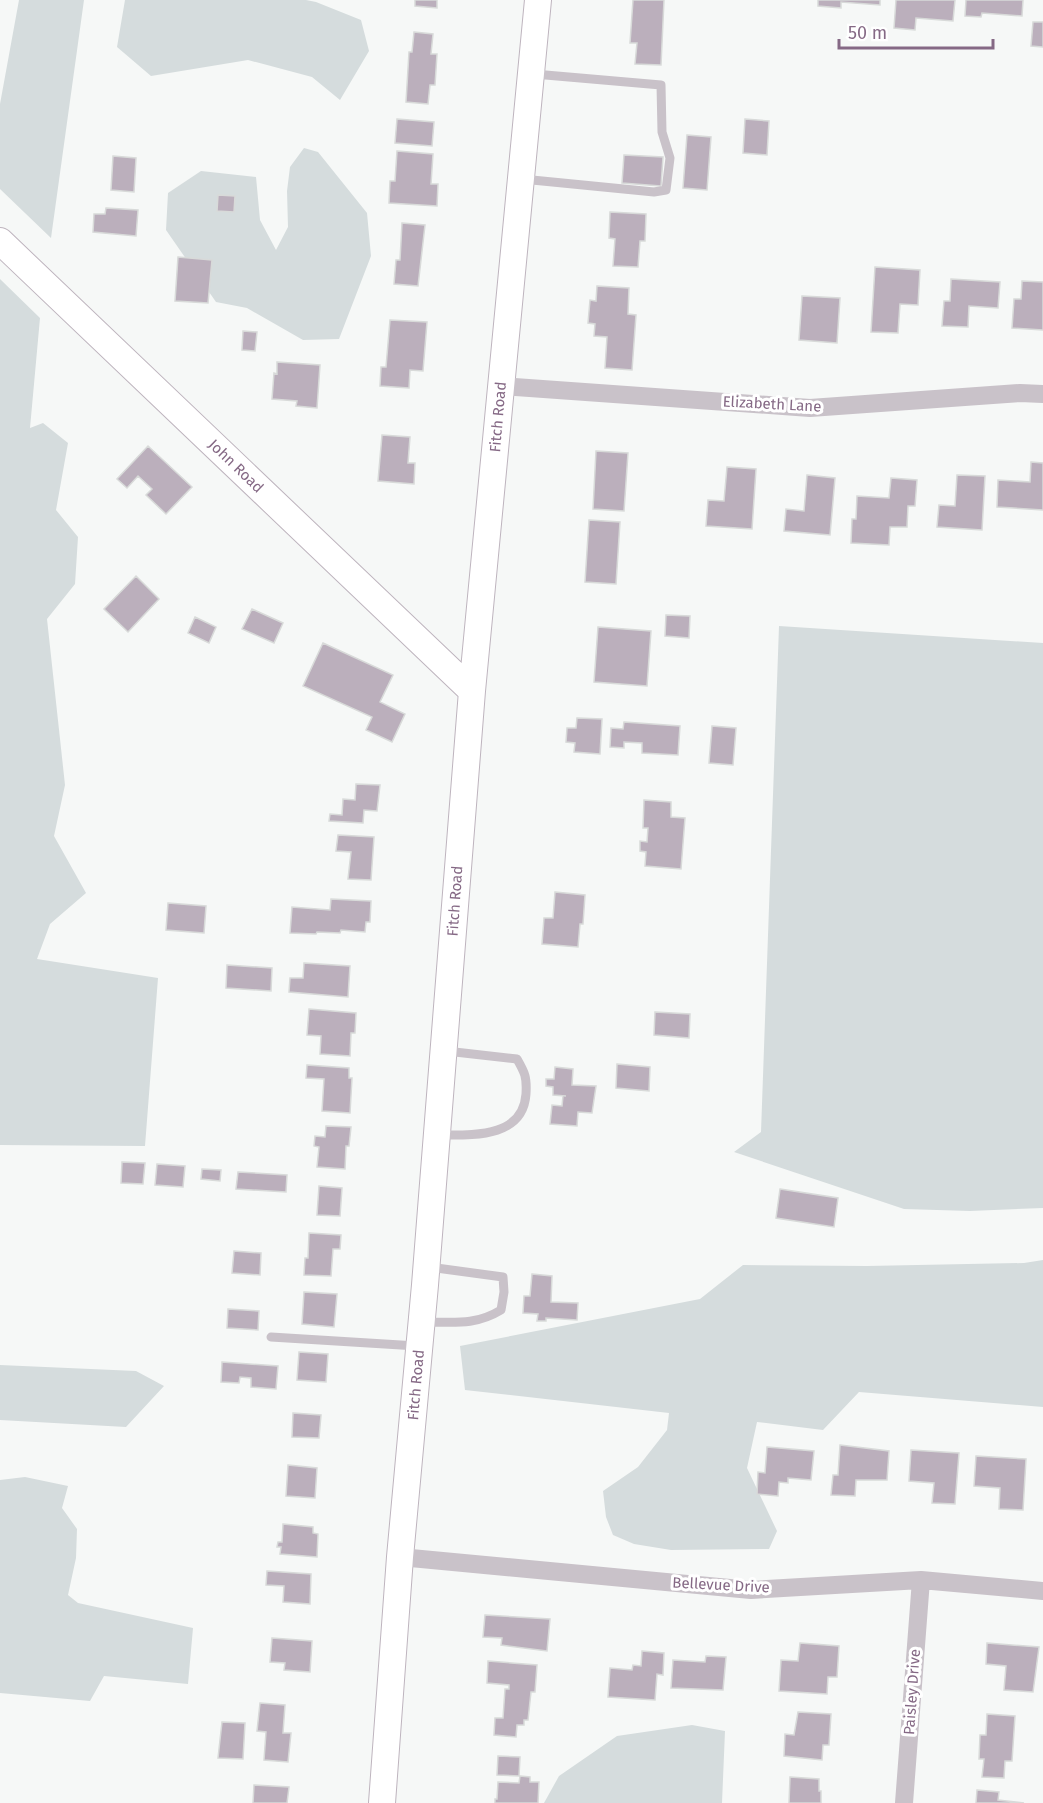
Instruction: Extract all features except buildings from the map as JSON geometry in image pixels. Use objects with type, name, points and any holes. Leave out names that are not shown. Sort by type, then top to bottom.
[{"type":"street","name":"Fitch Road","points":[[382,1803],[400,1557],[427,1267],[472,691],[538,0]]},
{"type":"street","name":"John Road","points":[[0,241],[472,691]]},
{"type":"street","name":"Elizabeth Lane","points":[[501,386],[810,408],[1020,393],[1043,394]]},
{"type":"street","name":"Bellevue Drive","points":[[400,1557],[751,1590],[921,1580],[1043,1591]]},
{"type":"street","name":"Paisley Drive","points":[[904,1803],[921,1580]]},
{"type":"lane","points":[[521,179],[654,192],[666,190],[670,158],[662,132],[661,85],[531,74]]},
{"type":"lane","points":[[437,1135],[494,1132],[515,1122],[525,1106],[527,1077],[517,1059],[444,1051]]},
{"type":"lane","points":[[271,1337],[421,1334],[487,1318],[501,1310],[504,1292],[503,1278],[427,1267]]},
{"type":"shaded area","points":[[19,0],[84,0],[51,238],[0,189],[0,104]]},
{"type":"shaded area","points":[[125,0],[306,0],[316,2],[361,20],[369,51],[340,100],[312,77],[248,60],[151,76],[117,47]]},
{"type":"shaded area","points":[[304,148],[318,152],[367,213],[371,256],[339,339],[303,340],[247,308],[216,302],[166,230],[168,193],[201,171],[256,177],[260,220],[276,250],[288,227],[287,191],[290,167]]},
{"type":"shaded area","points":[[0,279],[40,318],[30,428],[43,423],[68,443],[56,510],[78,537],[75,584],[47,619],[65,785],[54,836],[86,893],[50,924],[37,959],[158,978],[145,1146],[0,1145]]},
{"type":"shaded area","points":[[779,626],[1043,643],[1043,1208],[970,1211],[904,1209],[734,1152],[761,1132]]},
{"type":"shaded area","points":[[1043,1260],[1043,1407],[859,1392],[823,1430],[757,1422],[747,1468],[777,1531],[769,1549],[671,1550],[634,1544],[613,1535],[606,1517],[603,1491],[638,1467],[667,1430],[669,1413],[465,1390],[460,1346],[700,1299],[743,1265],[867,1266],[1024,1263]]},
{"type":"shaded area","points":[[0,1365],[136,1371],[164,1386],[126,1427],[0,1420]]},
{"type":"shaded area","points":[[25,1477],[68,1486],[62,1508],[77,1529],[76,1558],[68,1595],[78,1603],[193,1628],[188,1684],[104,1676],[90,1701],[0,1693],[0,1480]]},
{"type":"shaded area","points":[[692,1725],[725,1731],[722,1803],[544,1803],[559,1776],[617,1736]]}]
